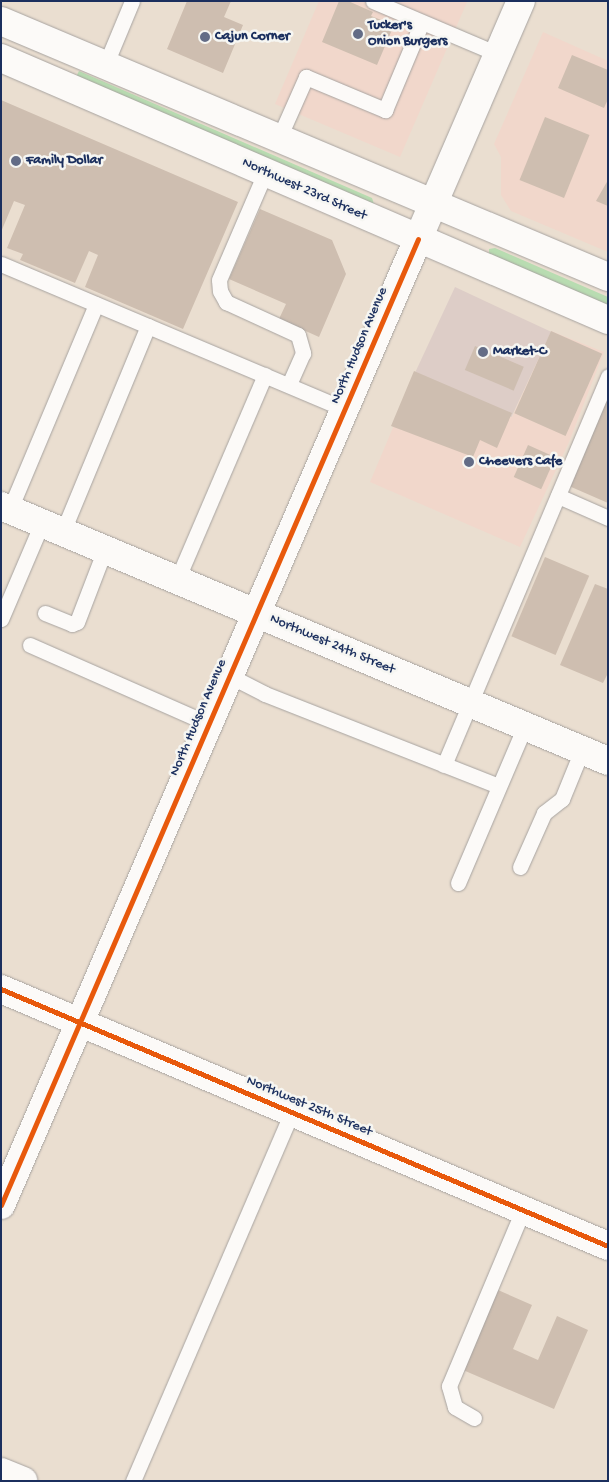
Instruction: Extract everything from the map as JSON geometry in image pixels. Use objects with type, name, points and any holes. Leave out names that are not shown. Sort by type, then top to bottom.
[{"type":"street","name":"North Hudson Avenue","points":[[1,1205],[521,1]]},
{"type":"street","points":[[1,21],[608,277]]},
{"type":"street","name":"Northwest 23rd Street","points":[[1,58],[608,320]]},
{"type":"street","name":"Northwest 24th Street","points":[[6,508],[608,761]]},
{"type":"street","name":"Northwest 25th Street","points":[[1,989],[608,1246]]},
{"type":"street","points":[[1,1472],[23,1481]]},
{"type":"lane","points":[[105,66],[132,1]]},
{"type":"lane","points":[[373,1],[498,54]]},
{"type":"lane","points":[[279,138],[306,77],[385,110],[422,22]]},
{"type":"lane","points":[[265,173],[219,280],[220,291],[226,302],[298,335],[303,353],[290,385]]},
{"type":"lane","points":[[1,264],[345,408]]},
{"type":"lane","points":[[6,508],[96,304]]},
{"type":"lane","points":[[1,619],[52,527],[148,326]]},
{"type":"lane","points":[[178,580],[265,375]]},
{"type":"lane","points":[[444,765],[608,376]]},
{"type":"lane","points":[[558,496],[608,518]]},
{"type":"lane","points":[[45,613],[72,624],[77,622],[105,549]]},
{"type":"lane","points":[[30,645],[209,724]]},
{"type":"lane","points":[[230,676],[265,694],[499,786]]},
{"type":"lane","points":[[458,883],[525,726]]},
{"type":"lane","points":[[520,867],[544,813],[562,799],[582,750]]},
{"type":"lane","points":[[133,1481],[292,1112]]},
{"type":"lane","points":[[474,1418],[455,1407],[449,1386],[523,1210]]},
{"type":"shaded area","points":[[319,1],[467,2],[400,157],[275,104]]},
{"type":"shaded area","points":[[543,32],[608,61],[608,252],[511,211],[501,195],[501,157],[494,144]]},
{"type":"shaded area","name":"Market-C","points":[[455,287],[551,332],[511,417],[415,372]]},
{"type":"shaded area","name":"Cheevers Cafe","points":[[551,331],[604,352],[569,442],[520,547],[370,482],[416,373],[512,417]]},
{"type":"green space","points":[[79,71],[372,198],[374,204],[75,79]]},
{"type":"green space","points":[[495,248],[608,297],[608,306],[489,255],[489,249]]},
{"type":"building","name":"Cajun Corner","points":[[187,1],[231,1],[224,17],[243,25],[223,73],[167,49]]},
{"type":"building","name":"Tucker's Onion Burgers","points":[[339,1],[348,1],[373,12],[371,16],[394,25],[377,65],[322,42]]},
{"type":"building","points":[[572,55],[608,70],[608,99],[604,108],[558,88]]},
{"type":"building","points":[[1,100],[238,202],[183,329],[85,287],[98,255],[89,251],[75,283],[20,260],[23,254],[7,248],[25,205],[14,201],[1,232]]},
{"type":"building","points":[[545,117],[590,135],[564,198],[520,180]]},
{"type":"building","points":[[608,180],[608,206],[596,201]]},
{"type":"building","points":[[260,209],[332,240],[346,274],[319,337],[279,319],[286,304],[229,279]]},
{"type":"building","points":[[551,331],[602,354],[566,436],[514,413]]},
{"type":"building","points":[[475,346],[524,367],[514,391],[465,370]]},
{"type":"building","points":[[414,371],[512,413],[497,448],[480,440],[473,457],[391,426]]},
{"type":"building","points":[[608,398],[608,503],[569,486]]},
{"type":"building","points":[[528,445],[555,457],[541,489],[514,477]]},
{"type":"building","points":[[545,557],[589,576],[556,655],[511,636]]},
{"type":"building","points":[[595,584],[608,589],[608,673],[603,683],[560,665]]},
{"type":"building","points":[[498,1290],[532,1305],[513,1349],[538,1360],[557,1316],[588,1330],[554,1409],[463,1370]]},
{"type":"cycle path","points":[[1,1205],[418,239]]},
{"type":"cycle path","points":[[1,989],[608,1246]]},
{"type":"place","name":"Tucker's Onion Burgers","points":[[358,34]]},
{"type":"place","name":"Cajun Corner","points":[[205,37]]},
{"type":"place","name":"Family Dollar","points":[[16,161]]},
{"type":"place","name":"Market-C","points":[[483,352]]},
{"type":"place","name":"Cheevers Cafe","points":[[469,462]]}]
